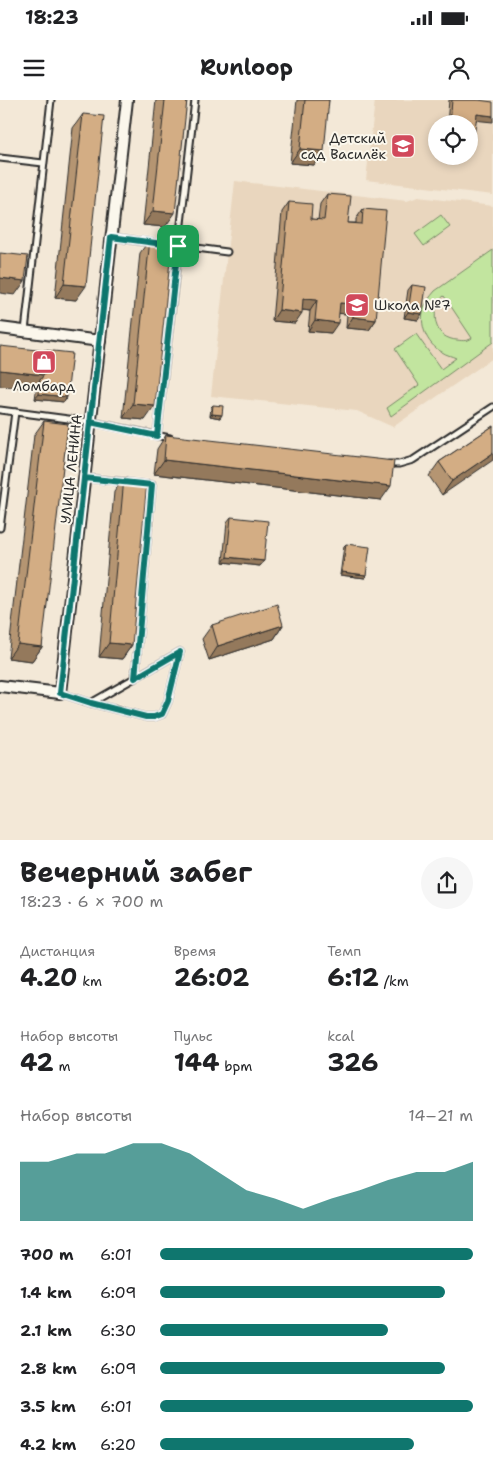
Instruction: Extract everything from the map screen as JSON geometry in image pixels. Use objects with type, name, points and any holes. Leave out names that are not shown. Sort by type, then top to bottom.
[{"type":"street","name":"УЛИЦА ЛЕНИНА","points":[[60,693],[127,100]]},
{"type":"street","points":[[0,328],[100,341]]},
{"type":"street","points":[[0,686],[60,693]]},
{"type":"lane","points":[[24,331],[51,100]]},
{"type":"lane","points":[[157,436],[195,100]]},
{"type":"lane","points":[[0,158],[43,163]]},
{"type":"lane","points":[[111,237],[227,252]]},
{"type":"lane","points":[[383,465],[399,464],[413,460],[493,407]]},
{"type":"lane","points":[[0,410],[90,422],[176,439]]},
{"type":"lane","points":[[0,528],[15,412]]},
{"type":"lane","points":[[84,478],[152,485],[135,678]]},
{"type":"lane","points":[[60,693],[91,703],[146,717],[154,717],[162,714],[168,701],[180,652],[91,703]]},
{"type":"shaded area","name":"Детский сад Василёк","points":[[375,100],[493,100],[493,195],[366,180]]},
{"type":"shaded area","name":"Школа №7","points":[[235,181],[407,201],[418,197],[493,206],[493,358],[393,427],[357,411],[211,396]]},
{"type":"green space","points":[[441,215],[450,227],[424,246],[415,234]]},
{"type":"green space","points":[[493,250],[493,342],[391,416],[387,408],[419,385],[395,349],[416,334],[441,369],[456,358],[436,348],[428,339],[423,327],[424,308],[435,291]],"holes":[[[444,296],[472,338],[465,341],[454,340],[439,331],[435,315],[440,299]]]},
{"type":"building","points":[[165,100],[187,100],[175,213],[153,211]]},
{"type":"building","points":[[305,100],[329,100],[324,151],[300,149]]},
{"type":"building","points":[[452,100],[493,102],[493,116],[477,114],[451,115]]},
{"type":"building","points":[[83,114],[104,116],[86,286],[64,284]]},
{"type":"building","points":[[327,194],[351,196],[348,223],[362,224],[363,209],[386,211],[376,320],[353,317],[354,304],[340,303],[338,323],[315,320],[317,300],[303,299],[302,313],[279,310],[289,202],[312,204],[311,219],[324,220]]},
{"type":"building","points":[[150,239],[172,242],[155,406],[133,404]]},
{"type":"building","points":[[0,253],[28,256],[25,281],[0,278]]},
{"type":"building","points":[[412,285],[426,287],[422,314],[408,312]]},
{"type":"building","points":[[0,346],[46,351],[44,375],[0,370]]},
{"type":"building","points":[[44,350],[72,353],[67,397],[39,394],[40,380],[44,375],[46,351]]},
{"type":"building","points":[[213,405],[223,406],[222,415],[212,414]]},
{"type":"building","points":[[44,421],[68,424],[42,647],[18,644]]},
{"type":"building","points":[[493,426],[493,453],[452,481],[439,462]]},
{"type":"building","points":[[166,435],[394,461],[391,486],[164,460]]},
{"type":"building","points":[[124,478],[147,481],[132,645],[109,643]]},
{"type":"building","points":[[231,517],[268,521],[264,561],[227,557]]},
{"type":"building","points":[[346,544],[370,547],[366,575],[342,572]]},
{"type":"building","points":[[277,604],[283,625],[218,646],[212,625]]},
{"type":"place","name":"Детский сад Василёк","points":[[403,146]]},
{"type":"place","name":"Школа №7","points":[[357,305]]},
{"type":"place","name":"Ломбард","points":[[44,362]]},
{"type":"route","points":[[178,246],[111,237],[100,341],[90,422],[60,693],[146,717],[162,714],[168,701],[180,652],[135,678],[152,485],[84,478],[90,422],[157,436],[178,246]]}]
